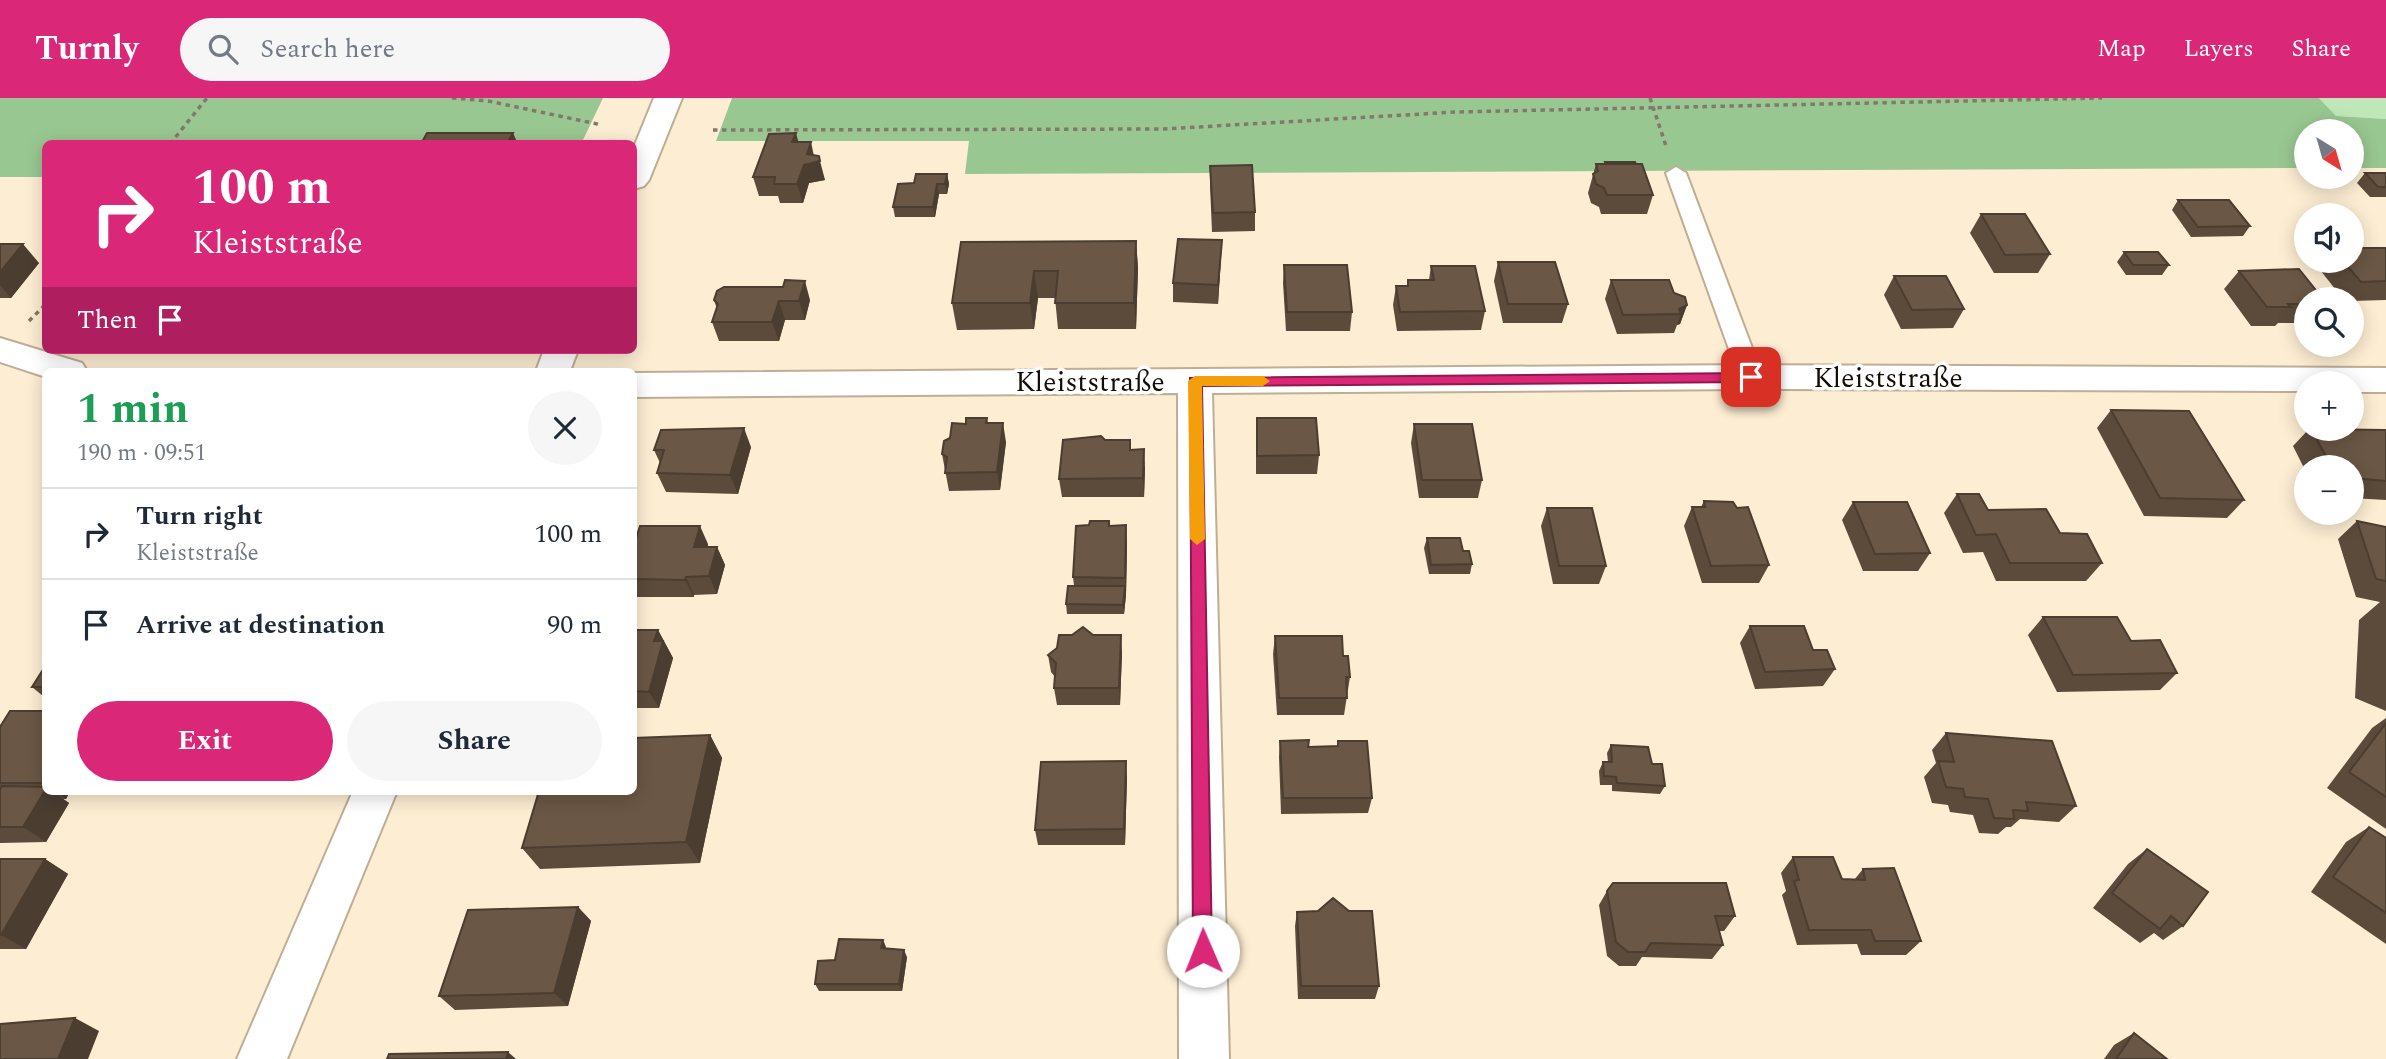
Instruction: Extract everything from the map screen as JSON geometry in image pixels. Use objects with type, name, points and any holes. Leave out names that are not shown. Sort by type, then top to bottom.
[{"type":"street","points":[[637,173],[668,98]]},
{"type":"street","points":[[0,349],[32,362],[57,368]]},
{"type":"street","name":"Kleiststraße","points":[[637,385],[1751,377],[2386,380]]},
{"type":"street","points":[[1195,381],[1204,1059]]},
{"type":"street","points":[[262,1059],[373,795]]},
{"type":"lane","points":[[1676,173],[1751,377]]},
{"type":"path","points":[[173,140],[207,98]]},
{"type":"path","points":[[452,98],[488,101],[602,125]]},
{"type":"path","points":[[1650,98],[1676,173]]},
{"type":"path","points":[[713,130],[1163,128],[1457,111],[2102,98]]},
{"type":"green space","points":[[0,98],[603,98],[583,140],[42,140],[42,177],[0,177]]},
{"type":"green space","points":[[732,98],[2319,98],[2336,116],[2386,119],[2386,168],[2364,168],[2364,119],[2294,119],[2294,168],[965,174],[969,141],[716,141]]},
{"type":"green space","points":[[2319,98],[2386,98],[2386,119],[2336,116]]},
{"type":"building","points":[[427,133],[513,133],[509,140],[423,140]]},
{"type":"building","points":[[796,133],[792,142],[811,142],[807,154],[819,156],[820,161],[804,165],[797,184],[774,184],[775,177],[753,177],[769,134]]},
{"type":"building","points":[[1605,162],[1635,162],[1636,164],[1606,164]]},
{"type":"building","points":[[1596,164],[1642,164],[1653,195],[1607,195],[1604,188],[1596,184],[1593,174],[1598,171]]},
{"type":"building","points":[[1252,165],[1255,212],[1213,213],[1210,166]]},
{"type":"building","points":[[2365,173],[2386,173],[2386,187],[2378,187]]},
{"type":"building","points":[[916,174],[947,174],[945,184],[937,184],[933,207],[893,207],[898,184],[914,183]]},
{"type":"building","points":[[2178,200],[2229,200],[2250,226],[2198,227]]},
{"type":"building","points":[[1981,214],[2025,214],[2050,254],[2005,255]]},
{"type":"building","points":[[1178,239],[1222,240],[1218,285],[1173,283]]},
{"type":"building","points":[[1136,241],[1134,303],[1055,303],[1058,271],[1034,271],[1030,303],[952,303],[961,242]]},
{"type":"building","points":[[0,244],[23,244],[0,272]]},
{"type":"building","points":[[2364,248],[2386,248],[2386,281],[2361,282],[2353,273],[2364,273]]},
{"type":"building","points":[[2124,252],[2158,252],[2169,265],[2133,265]]},
{"type":"building","points":[[1498,262],[1555,262],[1568,304],[1508,304]]},
{"type":"building","points":[[1284,265],[1347,265],[1352,312],[1287,312]]},
{"type":"building","points":[[1431,266],[1475,266],[1485,311],[1400,312],[1396,286],[1408,286],[1408,280],[1434,280]]},
{"type":"building","points":[[2294,269],[2294,273],[2302,273],[2313,287],[2294,287],[2294,304],[2288,304],[2291,307],[2267,307],[2239,271]]},
{"type":"building","points":[[1894,276],[1946,276],[1964,309],[1912,310]]},
{"type":"building","points":[[785,280],[805,281],[799,301],[779,301],[772,322],[712,322],[718,304],[714,300],[717,291],[724,287],[783,287]]},
{"type":"building","points":[[1611,280],[1669,280],[1674,293],[1685,297],[1687,305],[1679,309],[1681,314],[1623,315]]},
{"type":"building","points":[[2111,410],[2189,411],[2244,500],[2160,498]]},
{"type":"building","points":[[966,418],[987,418],[986,423],[1003,423],[997,472],[945,473],[947,457],[942,454],[944,441],[950,438],[952,423],[966,424]]},
{"type":"building","points":[[1257,418],[1316,418],[1319,455],[1257,456]]},
{"type":"building","points":[[1414,424],[1472,424],[1482,480],[1422,480]]},
{"type":"building","points":[[744,428],[730,475],[657,473],[664,450],[654,450],[661,430]]},
{"type":"building","points":[[2364,430],[2386,430],[2386,481],[2364,479],[2364,455],[2325,455],[2318,441],[2364,441]]},
{"type":"building","points":[[1101,436],[1105,440],[1130,440],[1130,450],[1144,449],[1143,478],[1059,479],[1063,440]]},
{"type":"building","points":[[1957,494],[1979,494],[1988,510],[2046,509],[2060,533],[2087,534],[2102,563],[2010,563],[1996,534],[1976,535]]},
{"type":"building","points":[[1704,501],[1733,502],[1737,508],[1748,507],[1769,565],[1711,566],[1692,507],[1705,507]]},
{"type":"building","points":[[1853,502],[1907,502],[1930,553],[1875,554]]},
{"type":"building","points":[[1547,508],[1592,508],[1606,566],[1559,566]]},
{"type":"building","points":[[1090,521],[1109,521],[1109,526],[1126,525],[1125,578],[1073,577],[1076,526],[1089,525]]},
{"type":"building","points":[[2364,522],[2386,527],[2386,581],[2376,579],[2358,525],[2364,525]]},
{"type":"building","points":[[640,526],[700,526],[694,547],[717,547],[709,576],[686,577],[685,580],[637,579],[637,536]]},
{"type":"building","points":[[1427,538],[1460,538],[1463,551],[1469,551],[1472,564],[1431,565]]},
{"type":"building","points":[[1068,586],[1125,586],[1123,605],[1066,604]]},
{"type":"building","points":[[2043,617],[2117,617],[2131,641],[2160,640],[2177,673],[2073,675]]},
{"type":"building","points":[[1750,626],[1804,626],[1813,650],[1827,650],[1835,669],[1765,672]]},
{"type":"building","points":[[1083,627],[1093,635],[1121,635],[1119,688],[1054,688],[1056,663],[1048,655],[1057,648],[1059,635],[1072,635]]},
{"type":"building","points":[[637,630],[658,630],[654,641],[663,641],[649,692],[637,691]]},
{"type":"building","points":[[1275,636],[1342,636],[1343,656],[1348,656],[1350,677],[1346,677],[1347,698],[1279,698]]},
{"type":"building","points":[[42,671],[42,687],[32,687]]},
{"type":"building","points":[[10,711],[42,711],[42,783],[0,783],[0,727]]},
{"type":"building","points":[[2386,723],[2386,797],[2349,772]]},
{"type":"building","points":[[1946,733],[2052,741],[2076,806],[2026,802],[2028,811],[2013,810],[2014,819],[1994,818],[1988,799],[1965,797],[1963,789],[1946,787],[1938,761],[1954,762]]},
{"type":"building","points":[[710,735],[686,842],[522,848],[538,795],[637,795],[637,738]]},
{"type":"building","points":[[1309,740],[1308,747],[1338,746],[1338,741],[1367,741],[1372,798],[1283,798],[1280,741]]},
{"type":"building","points":[[1611,745],[1648,747],[1652,764],[1662,764],[1665,786],[1617,783],[1616,777],[1604,776],[1603,762],[1612,762]]},
{"type":"building","points":[[1126,761],[1124,829],[1035,830],[1041,762]]},
{"type":"building","points":[[2,786],[42,787],[42,795],[23,827],[0,827]]},
{"type":"building","points":[[2369,827],[2386,838],[2386,913],[2333,877]]},
{"type":"building","points":[[2147,849],[2208,892],[2183,926],[2171,916],[2160,929],[2112,893]]},
{"type":"building","points":[[1793,857],[1833,857],[1842,879],[1865,880],[1863,869],[1894,868],[1921,941],[1875,941],[1871,930],[1809,930],[1794,881],[1799,880]]},
{"type":"building","points":[[0,859],[45,859],[1,935],[0,935]]},
{"type":"building","points":[[1613,883],[1726,883],[1735,916],[1715,916],[1723,945],[1651,943],[1645,952],[1628,952],[1616,942],[1607,891]]},
{"type":"building","points":[[1333,898],[1349,911],[1372,911],[1379,986],[1301,986],[1297,912],[1318,911]]},
{"type":"building","points":[[578,907],[554,993],[439,996],[468,910]]},
{"type":"building","points":[[839,939],[883,940],[881,948],[904,950],[899,984],[815,984],[818,961],[835,960]]},
{"type":"building","points":[[75,1018],[58,1059],[0,1059],[0,1024]]},
{"type":"building","points":[[2134,1033],[2167,1059],[2116,1059]]},
{"type":"building","points":[[508,1052],[506,1059],[387,1059],[389,1054]]},
{"type":"slow traffic","points":[[1197,539],[1195,381],[1263,381]]},
{"type":"route","points":[[1203,951],[1195,381],[1751,377]]}]
